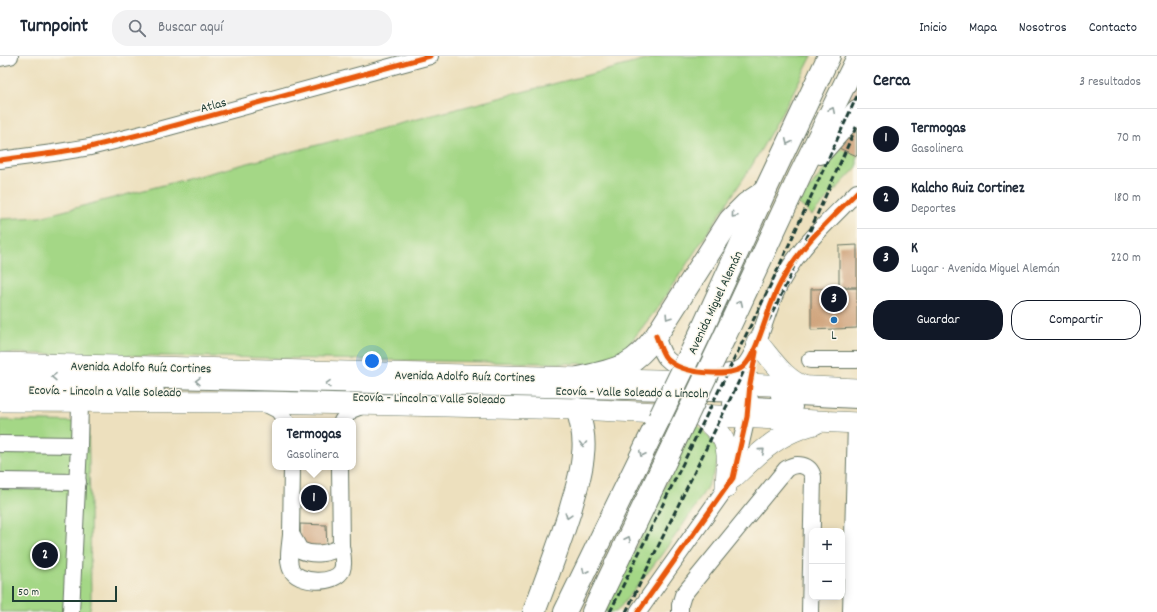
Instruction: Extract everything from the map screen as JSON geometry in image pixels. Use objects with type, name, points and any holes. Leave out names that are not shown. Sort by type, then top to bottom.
[{"type":"highway","name":"Avenida Miguel Alemán","points":[[566,612],[702,330],[765,191],[829,56]]},
{"type":"highway","name":"Avenida Miguel Alemán","points":[[593,612],[692,419],[724,338],[800,175],[857,59]]},
{"type":"highway","points":[[800,175],[857,111]]},
{"type":"highway","points":[[579,378],[627,365],[639,356],[656,336],[730,220],[746,204],[765,191]]},
{"type":"highway","points":[[534,612],[555,559],[579,479],[584,455],[584,436],[577,409]]},
{"type":"main road","points":[[757,342],[780,370],[791,380],[808,388]]},
{"type":"main road","name":"Avenida Adolfo Ruíz Cortines","points":[[0,363],[579,378],[749,400],[823,421],[857,418]]},
{"type":"main road","name":"Avenida Adolfo Ruíz Cortines","points":[[0,400],[80,402],[262,402],[577,409],[692,419],[749,400],[808,388],[857,389]]},
{"type":"main road","points":[[692,419],[721,436],[727,452],[730,483]]},
{"type":"main road","points":[[730,483],[762,450],[794,431],[823,421]]},
{"type":"street","points":[[0,58],[10,56]]},
{"type":"street","name":"Atlas","points":[[0,160],[90,147],[136,136],[405,59],[430,56]]},
{"type":"street","points":[[656,336],[663,353],[667,358],[673,364],[682,368],[708,372],[731,372],[738,370],[747,362],[757,342],[772,302],[784,276],[801,251],[857,192]]},
{"type":"street","points":[[638,612],[730,483],[749,400],[757,342]]},
{"type":"street","points":[[810,360],[857,360]]},
{"type":"street","name":"Ecovía - Valle Soleado a Lincoln","points":[[0,376],[749,400],[857,400]]},
{"type":"street","name":"Ecovía - Lincoln a Valle Soleado","points":[[0,388],[749,400],[857,418]]},
{"type":"street","points":[[71,612],[78,482],[80,402]]},
{"type":"street","points":[[262,402],[278,410],[284,418]]},
{"type":"street","points":[[344,418],[351,410],[366,404]]},
{"type":"street","points":[[851,612],[857,418]]},
{"type":"street","points":[[0,444],[79,445]]},
{"type":"street","points":[[680,612],[680,605],[683,595],[786,469],[796,465],[806,466],[813,477],[810,612]]},
{"type":"street","points":[[292,470],[290,560],[292,571],[297,576],[322,581],[337,577],[343,566],[341,546],[340,470]]},
{"type":"street","points":[[0,481],[78,482]]},
{"type":"street","points":[[291,534],[298,548],[302,551],[328,553],[341,546]]},
{"type":"green space","points":[[661,56],[812,56],[751,167],[659,306],[622,353],[598,364],[0,353],[0,219],[40,217]]},
{"type":"green space","points":[[857,127],[857,167],[812,215],[798,203]]},
{"type":"green space","points":[[0,420],[88,422],[91,604],[89,612],[0,612]]},
{"type":"green space","points":[[695,423],[706,433],[715,445],[718,455],[715,469],[706,488],[676,535],[627,599],[616,612],[605,612]]},
{"type":"building","points":[[857,56],[857,156],[816,138]]},
{"type":"building","points":[[857,245],[857,287],[839,287],[839,246]]},
{"type":"building","points":[[857,288],[857,328],[811,330],[811,289]]},
{"type":"building","points":[[300,524],[326,525],[327,548],[301,548]]},
{"type":"railway","points":[[610,612],[771,284],[857,96]]},
{"type":"railway","points":[[626,612],[784,289],[857,125]]},
{"type":"cycle path","points":[[0,160],[90,147],[430,56]]},
{"type":"cycle path","points":[[656,336],[661,350],[666,358],[673,364],[682,368],[704,372],[723,373],[732,372],[744,366],[760,336],[780,283],[791,266],[808,243],[857,192]]},
{"type":"cycle path","points":[[638,612],[733,478],[747,417],[750,384],[756,352]]},
{"type":"place","name":"K","points":[[834,299]]},
{"type":"place","name":"L","points":[[834,320]]},
{"type":"place","name":"Termogas","points":[[314,498]]},
{"type":"place","name":"Kalcho Ruiz Cortinez","points":[[45,555]]}]
